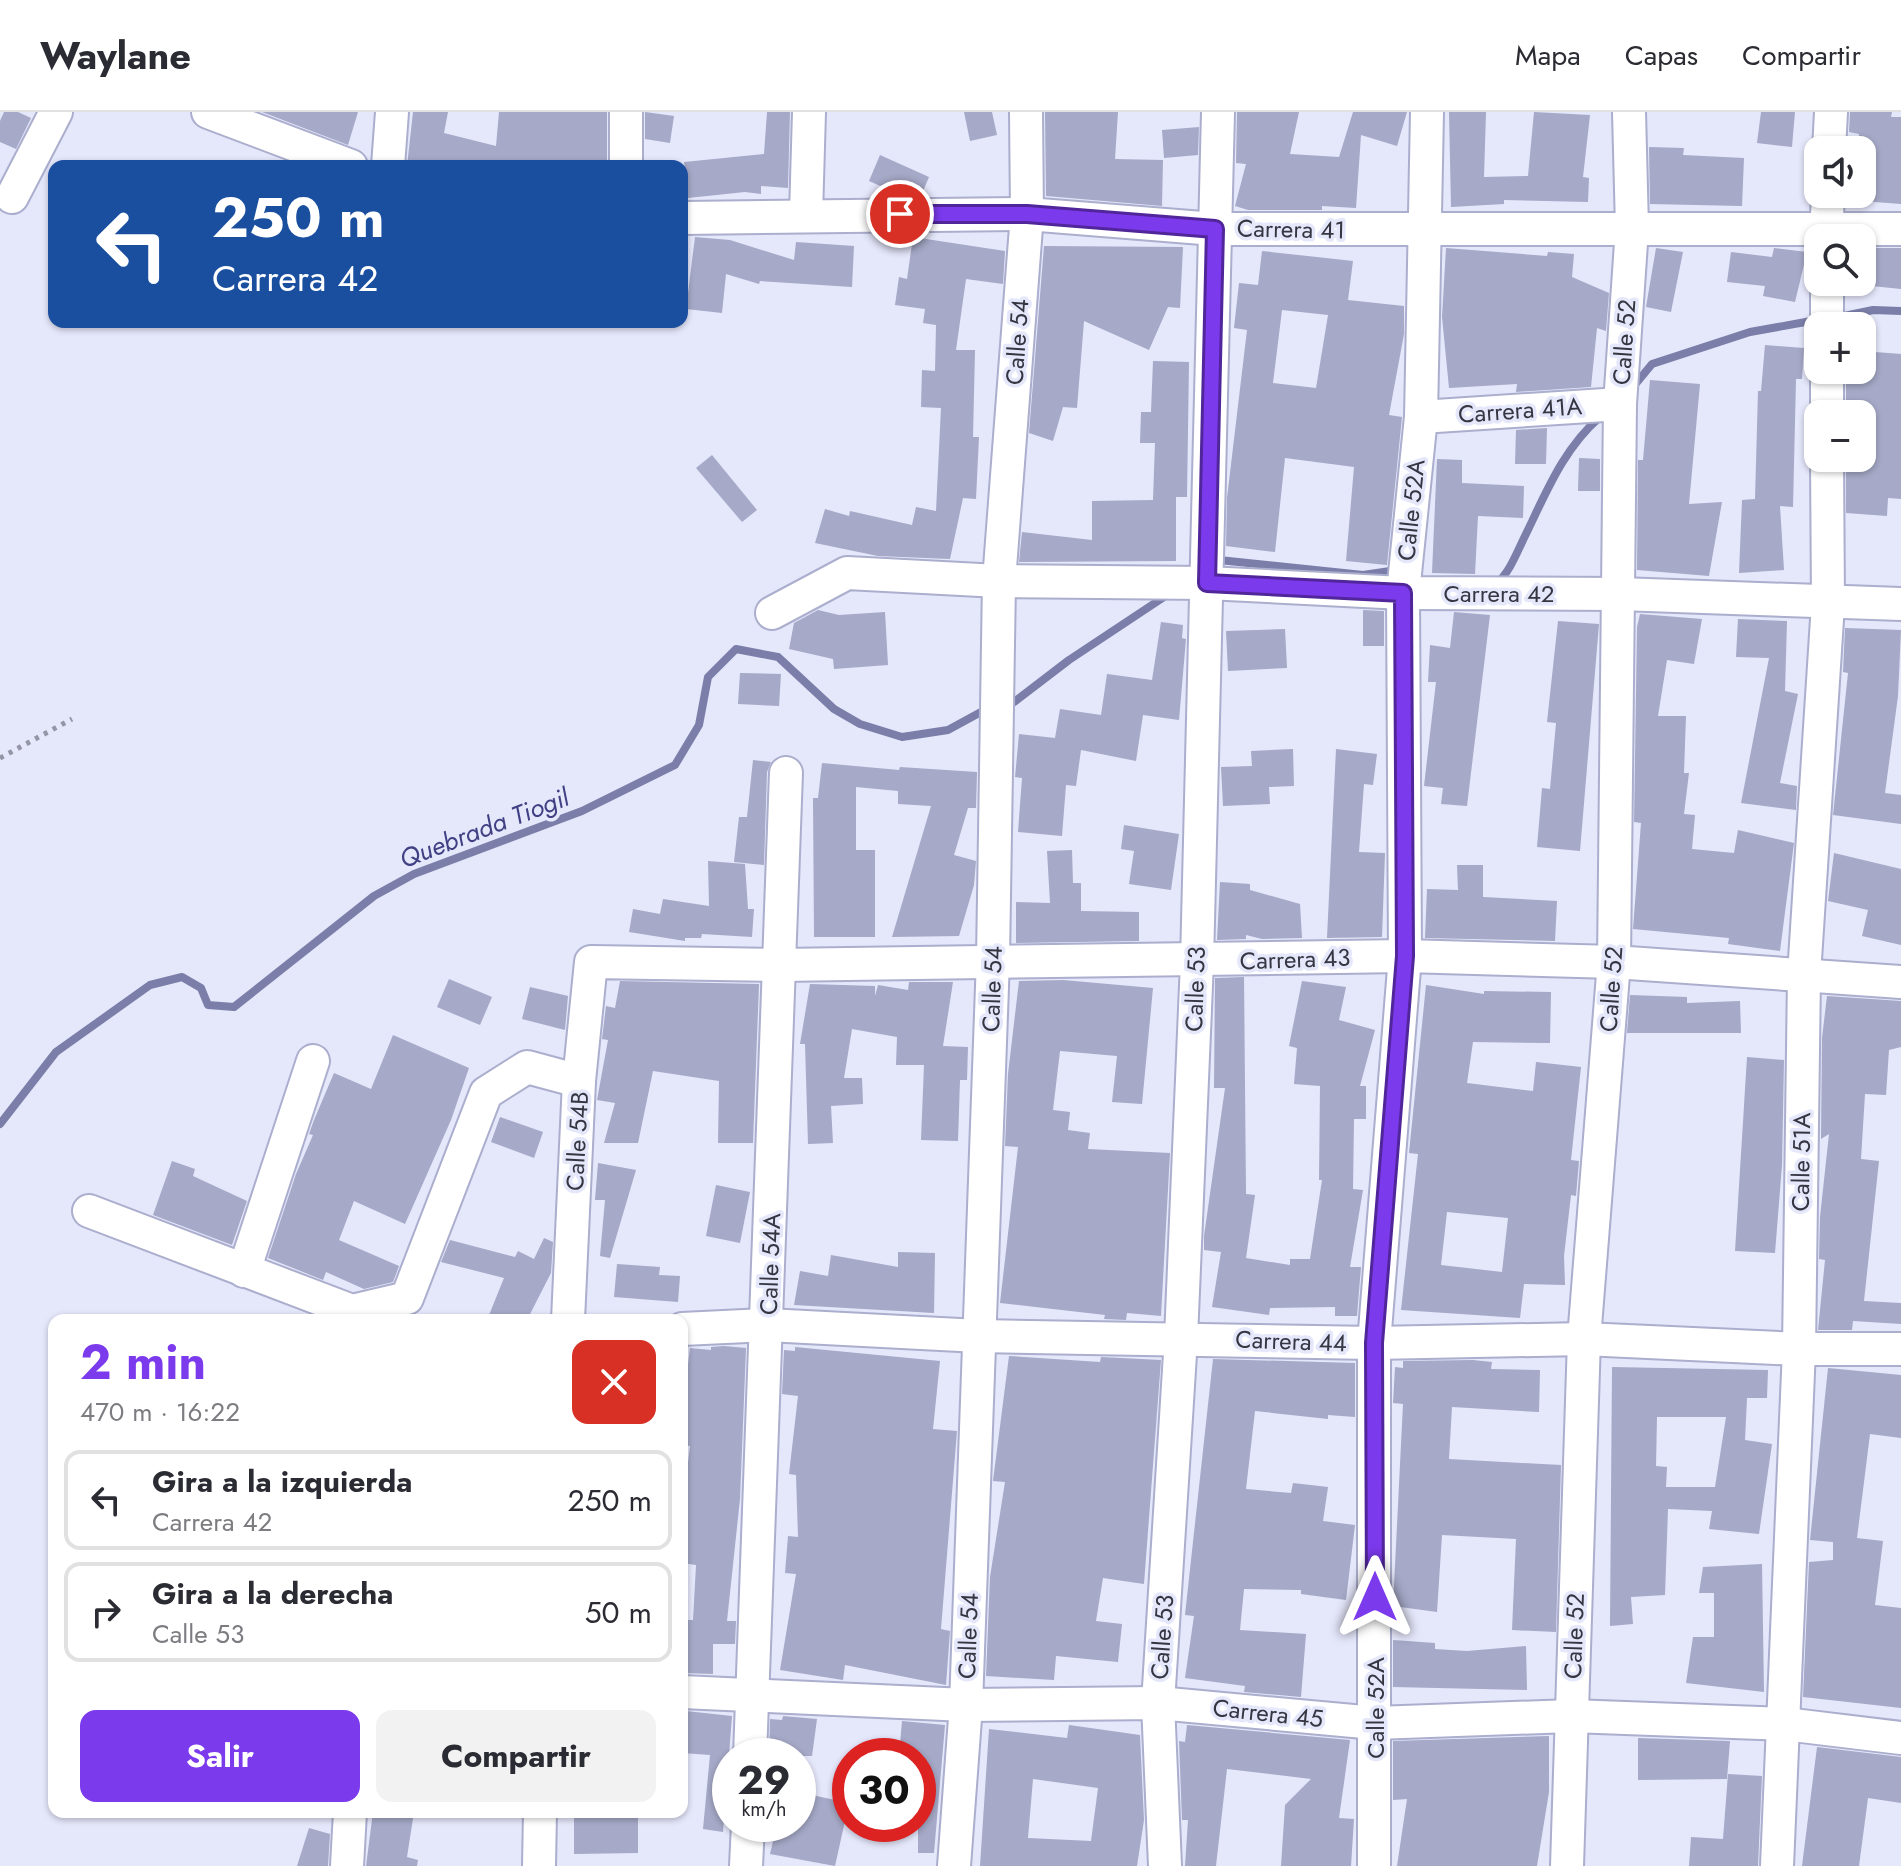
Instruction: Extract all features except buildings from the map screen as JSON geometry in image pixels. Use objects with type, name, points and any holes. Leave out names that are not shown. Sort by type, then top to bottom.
[{"type":"street","points":[[12,197],[56,112]]},
{"type":"street","points":[[208,112],[335,160]]},
{"type":"street","points":[[388,160],[392,112]]},
{"type":"street","points":[[626,112],[626,160]]},
{"type":"street","points":[[806,215],[809,112]]},
{"type":"street","name":"Calle 54","points":[[954,1866],[966,1705],[993,959],[999,581],[1027,214],[1026,112]]},
{"type":"street","name":"Calle 53","points":[[1165,1866],[1158,1703],[1181,1338],[1197,962],[1218,112]]},
{"type":"street","name":"Calle 52A","points":[[1374,1866],[1374,1343],[1405,956],[1403,593],[1421,417],[1427,112]]},
{"type":"street","name":"Calle 52","points":[[1567,1866],[1584,1339],[1614,962],[1620,404],[1632,228],[1629,112]]},
{"type":"street","points":[[1830,136],[1831,112]]},
{"type":"street","name":"Carrera 41","points":[[688,218],[1027,214],[1215,229],[1425,231],[1632,228],[1804,232]]},
{"type":"street","name":"Carrera 41","points":[[1876,230],[1901,229]]},
{"type":"street","name":"Carrera 41A","points":[[1421,417],[1620,404]]},
{"type":"street","name":"Calle 51A","points":[[1777,1866],[1799,1349],[1804,975],[1828,604],[1827,472]]},
{"type":"street","name":"Carrera 42","points":[[772,613],[847,573],[999,581],[1207,583],[1403,593],[1620,594],[1828,604],[1901,604]]},
{"type":"street","name":"Calle 54A","points":[[751,1738],[786,773]]},
{"type":"street","name":"Carrera 43","points":[[591,962],[780,965],[993,959],[1197,962],[1405,956],[1614,962],[1901,982]]},
{"type":"street","name":"Calle 54B","points":[[568,1314],[579,1081],[591,962]]},
{"type":"street","points":[[244,1271],[313,1061]]},
{"type":"street","points":[[89,1211],[352,1311],[407,1298],[486,1093],[527,1067],[579,1081]]},
{"type":"street","name":"Carrera 44","points":[[688,1329],[767,1325],[979,1336],[1374,1343],[1584,1339],[1799,1349],[1901,1349]]},
{"type":"street","name":"Carrera 45","points":[[688,1692],[966,1705],[1158,1703],[1375,1723],[1571,1716],[1785,1724],[1901,1738]]},
{"type":"street","points":[[347,1866],[350,1818]]},
{"type":"street","points":[[539,1866],[540,1818]]},
{"type":"street","points":[[746,1866],[747,1842]]},
{"type":"path","points":[[0,758],[72,719]]},
{"type":"waterway","name":"Quebrada Tiogil","points":[[1864,312],[1901,311]]},
{"type":"waterway","name":"Quebrada Tiogil","points":[[1633,387],[1652,364],[1750,332],[1804,322]]},
{"type":"waterway","name":"Quebrada Tiogil","points":[[1497,583],[1513,561],[1566,457],[1600,417]]},
{"type":"waterway","name":"Quebrada Tiogil","points":[[1219,560],[1363,575],[1397,570]]},
{"type":"waterway","name":"Quebrada Tiogil","points":[[1014,702],[1069,660],[1170,593]]},
{"type":"waterway","name":"Quebrada Tiogil","points":[[0,1124],[56,1052],[150,985],[182,977],[201,988],[208,1005],[234,1007],[374,896],[414,874],[582,811],[675,765],[699,725],[708,677],[736,649],[778,657],[834,709],[860,724],[902,737],[948,730],[981,712]]},
{"type":"route","points":[[900,214],[1027,214],[1215,229],[1207,583],[1403,593],[1405,956],[1374,1343],[1375,1597]]}]
